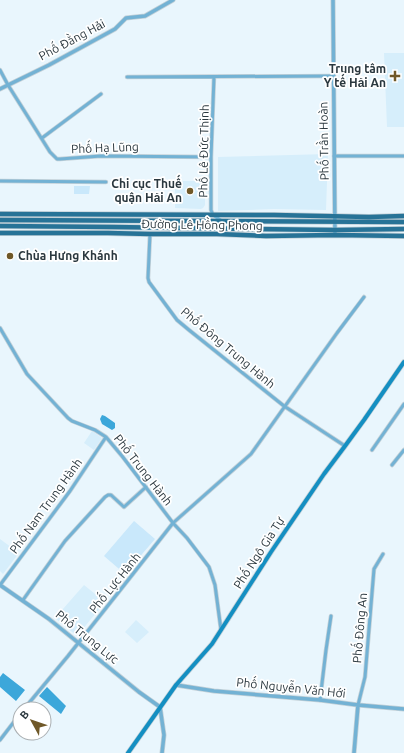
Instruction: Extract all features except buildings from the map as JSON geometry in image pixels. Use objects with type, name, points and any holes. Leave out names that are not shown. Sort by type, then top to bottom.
[{"type":"main road","name":"Đường Lê Hồng Phong","points":[[0,214],[404,216]]},
{"type":"main road","points":[[108,233],[109,215]]},
{"type":"main road","name":"Đường Lê Hồng Phong","points":[[0,220],[404,222]]},
{"type":"main road","name":"Đường Lê Hồng Phong","points":[[0,226],[108,227],[404,236]]},
{"type":"main road","name":"Đường Lê Hồng Phong","points":[[0,233],[218,234],[266,236],[404,229]]},
{"type":"main road","name":"Phố Ngô Gia Tự","points":[[128,753],[176,685],[212,644],[271,552],[404,362]]},
{"type":"street","name":"Phố Đằng Hải","points":[[0,89],[115,29],[126,18],[145,16],[173,0]]},
{"type":"street","name":"Phố Trần Hoàn","points":[[333,0],[335,233]]},
{"type":"street","name":"Phố Hạ Lũng","points":[[0,70],[8,85],[57,159],[60,160],[101,156],[211,157]]},
{"type":"street","points":[[127,77],[333,76]]},
{"type":"street","name":"Phố Lê Đức Thịnh","points":[[214,77],[211,210],[213,215],[222,221]]},
{"type":"street","points":[[42,138],[101,94]]},
{"type":"street","points":[[334,156],[404,156]]},
{"type":"street","points":[[0,181],[106,182]]},
{"type":"street","name":"Phố Đông Trung Hành","points":[[150,234],[149,282],[177,320],[284,406],[344,446]]},
{"type":"street","name":"Phố Lực Hành","points":[[31,701],[79,643],[173,524],[251,454],[284,406],[364,297]]},
{"type":"street","name":"Phố Trung Hành","points":[[0,328],[27,374],[68,418],[95,430],[106,437],[173,524],[187,538],[209,567],[215,585],[221,630]]},
{"type":"street","points":[[372,450],[404,404]]},
{"type":"street","name":"Phố Nam Trung Hành","points":[[0,585],[66,496],[106,437]]},
{"type":"street","points":[[392,465],[404,450]]},
{"type":"street","points":[[23,600],[65,541],[105,497],[111,495],[124,507],[146,487]]},
{"type":"street","name":"Phố Đông An","points":[[358,705],[365,677],[374,569],[383,554]]},
{"type":"street","name":"Phố Trung Lực","points":[[0,585],[49,619],[139,692],[160,707]]},
{"type":"street","points":[[320,700],[332,616]]},
{"type":"street","name":"Phố Nguyễn Văn Hới","points":[[176,685],[214,691],[404,709]]},
{"type":"street","points":[[354,753],[358,705]]},
{"type":"street","points":[[160,707],[164,735],[162,753]]},
{"type":"street","points":[[0,740],[12,724]]},
{"type":"shaded area","name":"Trung tâm Y tế Hải An","points":[[384,53],[404,53],[404,127],[387,127]]},
{"type":"shaded area","points":[[328,154],[326,210],[274,209],[218,211],[218,157]]},
{"type":"shaded area","name":"Chi cục Thuế quận Hải An","points":[[175,181],[205,181],[205,205],[203,208],[175,208]]},
{"type":"shaded area","points":[[74,186],[90,186],[89,194],[74,194]]},
{"type":"shaded area","points":[[92,431],[102,438],[94,450],[84,443]]},
{"type":"shaded area","points":[[134,521],[155,539],[125,574],[104,556]]},
{"type":"shaded area","points":[[0,539],[19,553],[3,574],[0,571]]},
{"type":"shaded area","points":[[84,585],[105,602],[77,636],[55,618]]},
{"type":"shaded area","points":[[136,620],[149,632],[137,643],[125,632]]},
{"type":"water","points":[[102,415],[115,423],[115,428],[112,430],[102,424],[100,419]]},
{"type":"water","points":[[3,673],[25,690],[16,701],[0,687],[0,677]]},
{"type":"water","points":[[47,687],[66,706],[61,714],[52,707],[52,701],[45,701],[39,696]]},
{"type":"place","name":"Trung tâm Y tế Hải An","points":[[395,76]]},
{"type":"place","name":"Chi cục Thuế quận Hải An","points":[[190,191]]},
{"type":"place","name":"Chùa Hưng Khánh","points":[[10,256]]}]
